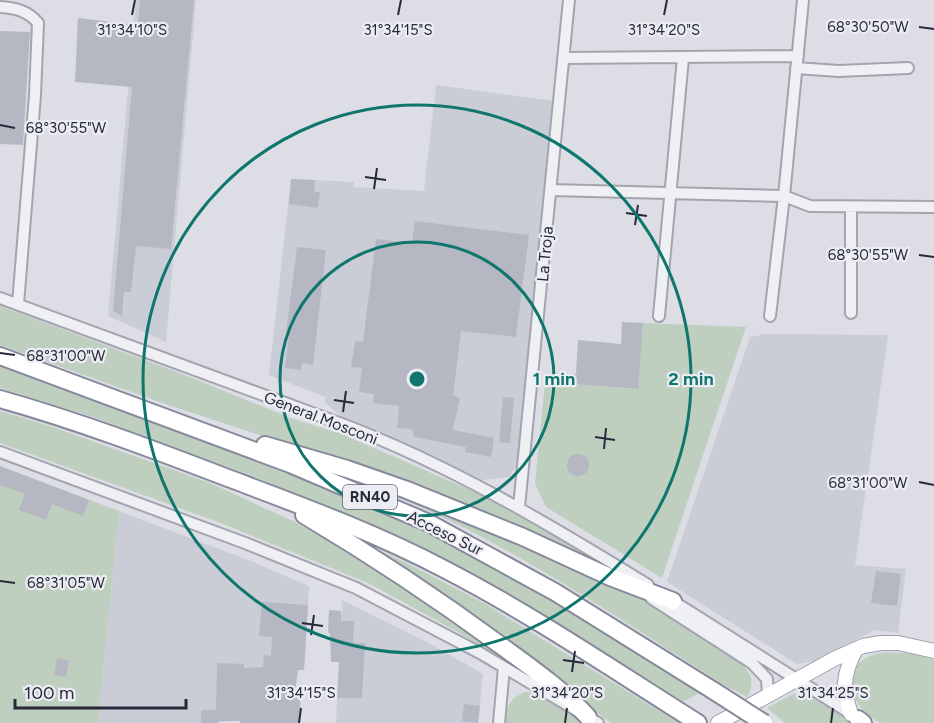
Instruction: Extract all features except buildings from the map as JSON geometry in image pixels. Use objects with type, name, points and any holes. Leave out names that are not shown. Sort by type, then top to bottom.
[{"type":"highway","name":"Acceso Sur","points":[[0,356],[334,482],[445,531],[555,592],[764,723]]},
{"type":"highway","name":"Acceso Sur","points":[[0,399],[89,426],[251,486],[373,535],[446,570],[527,616],[698,723]]},
{"type":"highway","points":[[164,417],[286,450],[386,482],[451,507],[610,577],[673,601]]},
{"type":"highway","points":[[251,486],[349,542],[452,609],[554,685],[593,721]]},
{"type":"main road","points":[[718,723],[856,649],[873,644],[890,643],[906,644],[934,651]]},
{"type":"main road","points":[[856,649],[847,667],[844,682],[847,702],[860,720]]},
{"type":"street","name":"La Troja","points":[[519,507],[570,0]]},
{"type":"street","points":[[770,316],[803,0]]},
{"type":"street","points":[[0,7],[18,9],[31,15],[38,23],[35,95],[18,304]]},
{"type":"street","points":[[564,58],[683,58],[797,62],[839,71],[908,68]]},
{"type":"street","points":[[659,316],[683,58]]},
{"type":"street","points":[[551,190],[784,196],[810,206],[934,207]]},
{"type":"street","points":[[851,207],[851,313]]},
{"type":"street","name":"General Mosconi","points":[[0,298],[362,432],[453,473],[519,507],[627,572],[860,720]]},
{"type":"street","points":[[0,452],[346,583],[425,623],[593,721]]},
{"type":"street","name":"General Mosconi","points":[[627,572],[639,588],[656,602],[747,659],[766,679]]},
{"type":"street","points":[[753,651],[766,679],[768,696]]},
{"type":"street","points":[[499,723],[504,668]]},
{"type":"shaded area","points":[[136,0],[196,0],[166,342],[108,316]]},
{"type":"shaded area","points":[[436,85],[554,101],[519,463],[509,477],[482,480],[343,418],[325,403],[325,397],[269,375],[291,179],[354,182],[354,187],[424,191]]},
{"type":"shaded area","points":[[765,334],[888,335],[855,565],[906,569],[898,633],[875,630],[814,661],[797,664],[667,582],[750,337]]},
{"type":"shaded area","points":[[119,511],[251,561],[309,586],[304,670],[238,674],[236,721],[98,723]]},
{"type":"shaded area","points":[[342,600],[429,643],[483,674],[478,723],[336,723]]},
{"type":"green space","points":[[0,306],[185,375],[293,419],[342,434],[477,493],[588,555],[603,567],[290,445],[168,405],[0,345]]},
{"type":"green space","points":[[643,323],[746,327],[662,578],[546,507],[535,484],[545,382],[637,389]]},
{"type":"green space","points":[[0,367],[315,484],[430,532],[505,571],[651,660],[702,695],[698,694],[682,702],[480,579],[405,540],[258,478],[90,416],[0,388]]},
{"type":"green space","points":[[0,411],[47,425],[210,483],[295,522],[387,573],[528,675],[458,632],[368,583],[218,522],[0,443]]},
{"type":"green space","points":[[0,466],[119,511],[98,723],[0,723]]},
{"type":"green space","points":[[345,476],[406,495],[632,593],[742,661],[752,683],[747,697],[510,552],[445,519]]},
{"type":"green space","points":[[371,547],[487,605],[679,723],[611,723]]},
{"type":"green space","points":[[888,652],[914,654],[934,660],[934,723],[882,723],[865,712],[856,700],[851,680],[853,671],[866,658]]},
{"type":"green space","points":[[526,692],[541,696],[584,723],[504,723],[510,704],[516,697]]},
{"type":"green space","points":[[793,694],[806,696],[826,706],[828,704],[854,723],[785,723],[767,708]]}]
